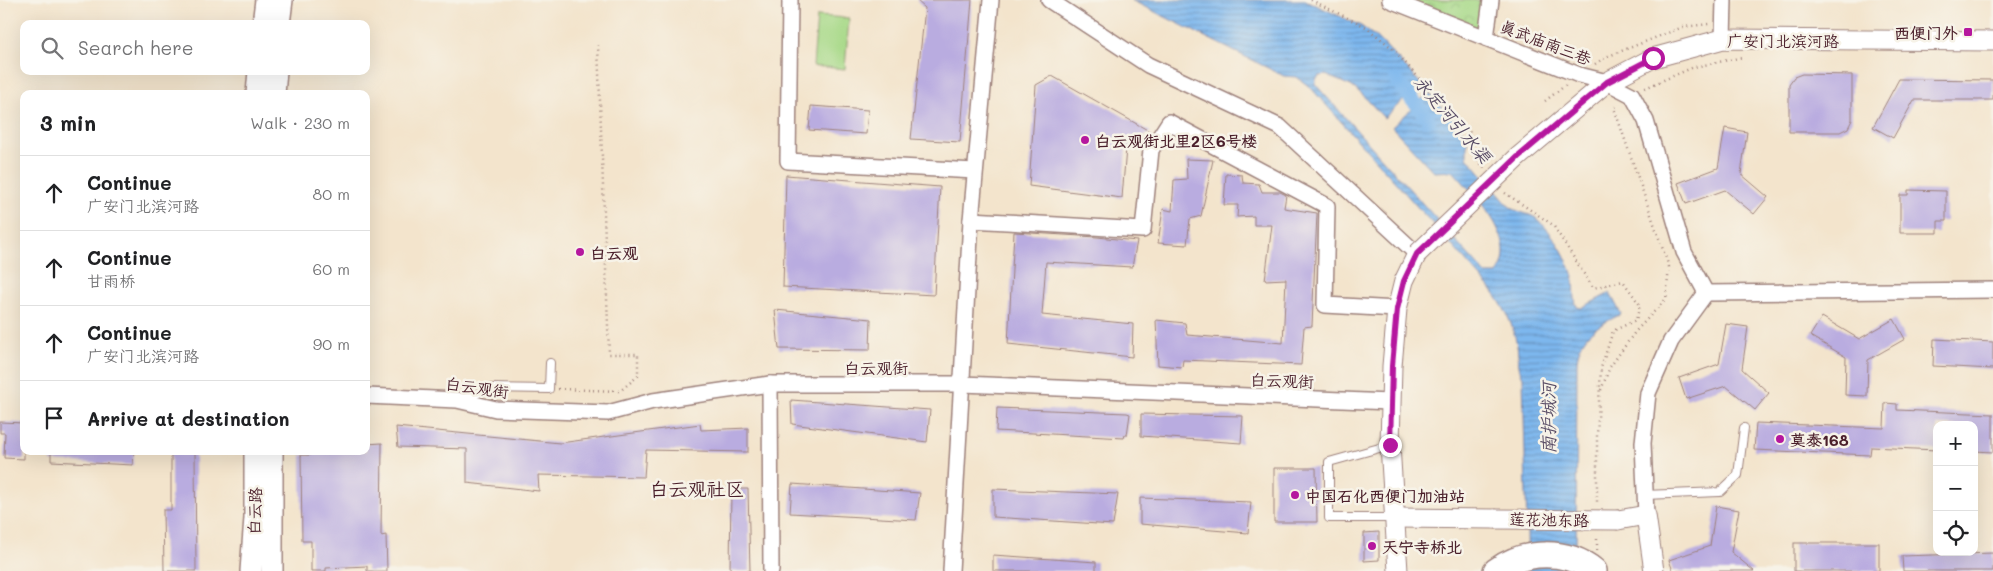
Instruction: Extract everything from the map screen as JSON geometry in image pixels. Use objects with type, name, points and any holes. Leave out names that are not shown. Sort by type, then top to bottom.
[{"type":"highway","points":[[1498,569],[1523,558],[1543,554],[1559,555],[1586,564],[1596,561]]},
{"type":"main road","points":[[264,20],[266,0]]},
{"type":"main road","points":[[280,20],[282,0]]},
{"type":"main road","points":[[257,90],[259,75]]},
{"type":"main road","points":[[274,90],[276,75]]},
{"type":"main road","name":"白云路","points":[[251,571],[255,518],[255,455]]},
{"type":"main road","name":"白云路","points":[[272,455],[272,571]]},
{"type":"street","points":[[790,0],[788,161],[976,171]]},
{"type":"street","points":[[951,571],[971,220],[991,0]]},
{"type":"street","points":[[1049,0],[1148,66],[1280,127],[1417,254],[1404,281],[1397,309],[1390,402],[1390,445],[1398,571]]},
{"type":"street","name":"真武庙南三巷","points":[[1390,0],[1579,75],[1607,82],[1632,95]]},
{"type":"street","points":[[1486,38],[1491,0]]},
{"type":"street","points":[[1723,39],[1724,0]]},
{"type":"street","name":"广安门北滨河路","points":[[1417,254],[1518,157],[1607,82],[1653,58],[1723,39],[1993,41]]},
{"type":"street","points":[[1632,95],[1646,121],[1684,252],[1706,293]]},
{"type":"street","points":[[971,220],[1143,230],[1151,150],[1169,122],[1327,206],[1325,305],[1397,309]]},
{"type":"street","points":[[1706,293],[1993,290]]},
{"type":"street","points":[[1654,571],[1644,495],[1643,443],[1648,393],[1671,341],[1706,293]]},
{"type":"street","points":[[770,384],[771,571]]},
{"type":"street","name":"白云观街","points":[[370,396],[457,400],[496,410],[608,413],[654,401],[770,384],[962,384],[1390,402]]},
{"type":"street","name":"莲花池东路","points":[[1396,518],[1618,520],[1646,515]]},
{"type":"street","points":[[1386,571],[1386,535],[1396,518]]},
{"type":"lane","points":[[457,400],[492,388],[549,389],[550,363]]},
{"type":"lane","points":[[1644,495],[1720,492],[1738,475],[1744,428]]},
{"type":"lane","points":[[1390,445],[1329,462],[1329,518],[1396,518]]},
{"type":"path","points":[[1311,0],[1366,27],[1392,48],[1459,123],[1468,128],[1474,155],[1485,169]]},
{"type":"path","points":[[549,389],[620,391],[638,376],[638,354],[609,354],[598,45]]},
{"type":"path","points":[[1599,394],[1610,367],[1635,332],[1666,299],[1669,268],[1614,108],[1657,81],[1694,67],[1750,56]]},
{"type":"path","points":[[1502,191],[1553,225],[1593,288],[1623,281],[1640,305],[1636,320],[1613,331],[1601,368],[1597,512]]},
{"type":"path","points":[[1596,561],[1597,532]]},
{"type":"green space","points":[[1390,0],[1491,0],[1486,38]]},
{"type":"green space","points":[[817,16],[849,18],[845,69],[813,66]]},
{"type":"water","name":"南护城河","points":[[1131,0],[1305,0],[1361,26],[1381,41],[1421,84],[1384,118],[1362,94],[1351,86],[1326,75],[1319,76],[1315,84],[1486,274],[1497,274],[1503,261],[1504,247],[1500,233],[1492,219],[1483,205],[1453,171],[1434,172],[1392,127],[1429,93],[1467,135],[1467,157],[1509,206],[1537,219],[1554,238],[1573,276],[1577,307],[1581,308],[1610,293],[1621,314],[1598,326],[1587,336],[1579,350],[1577,360],[1576,571],[1528,571],[1523,377],[1510,322],[1500,301],[1490,288],[1311,88],[1297,77],[1284,76]]},
{"type":"building","points":[[916,0],[972,0],[960,142],[911,139],[925,8]]},
{"type":"building","points":[[1802,74],[1852,75],[1852,120],[1848,128],[1840,132],[1789,132],[1789,84],[1794,77]]},
{"type":"building","name":"白云观街北里2区6号楼","points":[[1052,76],[1151,132],[1126,148],[1122,198],[1029,186],[1036,85]]},
{"type":"building","points":[[1899,79],[1993,80],[1993,100],[1914,100],[1893,138],[1873,127]]},
{"type":"building","points":[[811,106],[868,110],[866,134],[809,130]]},
{"type":"building","points":[[1725,128],[1747,132],[1741,174],[1768,197],[1754,214],[1725,190],[1686,204],[1678,183],[1718,168]]},
{"type":"building","points":[[1186,159],[1213,160],[1201,216],[1190,219],[1187,245],[1158,243],[1163,209],[1172,211],[1174,180],[1187,179]]},
{"type":"building","points":[[1226,174],[1242,175],[1243,183],[1259,184],[1262,192],[1280,192],[1286,195],[1284,208],[1317,213],[1312,326],[1304,327],[1301,365],[1183,360],[1182,367],[1158,365],[1156,320],[1185,323],[1187,335],[1283,343],[1286,279],[1265,280],[1272,225],[1254,225],[1254,216],[1237,217],[1238,205],[1224,205]]},
{"type":"building","points":[[786,175],[940,187],[934,295],[783,287]]},
{"type":"building","points":[[1908,190],[1946,191],[1946,221],[1938,221],[1938,233],[1900,233],[1900,195],[1908,195]]},
{"type":"building","points":[[1014,232],[1137,241],[1132,267],[1046,262],[1042,315],[1133,324],[1132,357],[1008,344]]},
{"type":"building","points":[[775,310],[871,319],[870,350],[779,349]]},
{"type":"building","points":[[1822,317],[1859,339],[1894,319],[1905,339],[1868,360],[1867,396],[1845,395],[1846,357],[1810,336]]},
{"type":"building","points":[[1726,324],[1748,327],[1742,369],[1769,393],[1755,410],[1726,386],[1686,399],[1679,378],[1719,364]]},
{"type":"building","points":[[1934,339],[1993,342],[1993,369],[1933,366]]},
{"type":"building","points":[[791,400],[930,410],[927,442],[792,424]]},
{"type":"building","points":[[1885,403],[1897,404],[1897,410],[1993,414],[1993,452],[1978,451],[1978,421],[1933,421],[1933,450],[1871,447],[1870,455],[1754,450],[1756,423],[1884,428]]},
{"type":"building","points":[[997,408],[1130,414],[1127,435],[1124,438],[996,431]]},
{"type":"building","points":[[1141,414],[1243,416],[1241,443],[1141,436]]},
{"type":"building","points":[[0,422],[20,423],[20,455],[24,455],[24,459],[4,458],[5,433],[0,433]]},
{"type":"building","points":[[700,424],[701,430],[748,428],[748,452],[646,450],[644,477],[538,475],[539,491],[467,483],[467,449],[398,447],[396,427],[560,443]]},
{"type":"building","points":[[382,443],[381,536],[386,535],[387,571],[367,571],[367,566],[326,568],[326,571],[311,571],[311,541],[302,541],[301,455],[370,455],[370,444]]},
{"type":"building","points":[[51,455],[134,455],[133,465],[51,461]]},
{"type":"building","points":[[171,455],[195,455],[196,571],[164,571],[163,510],[171,510]]},
{"type":"building","name":"中国石化西便门加油站","points":[[1274,468],[1316,468],[1317,522],[1274,522]]},
{"type":"building","points":[[792,484],[920,493],[916,520],[790,513]]},
{"type":"building","points":[[731,489],[748,489],[750,571],[730,571]]},
{"type":"building","points":[[993,489],[1118,494],[1113,525],[993,517]]},
{"type":"building","points":[[1140,498],[1251,502],[1248,533],[1140,524]]},
{"type":"building","points":[[1716,506],[1739,510],[1731,552],[1754,571],[1673,571],[1669,560],[1710,546]]},
{"type":"building","name":"天宁寺桥北","points":[[1379,532],[1379,560],[1364,561],[1364,533]]},
{"type":"building","points":[[1794,543],[1879,543],[1879,571],[1794,571]]},
{"type":"building","points":[[1978,553],[1993,553],[1993,571],[1903,571],[1902,556],[1978,556]]},
{"type":"building","points":[[993,555],[1096,562],[1096,571],[993,571]]},
{"type":"waterway","name":"永定河引水渠","points":[[1396,80],[1429,120]]},
{"type":"place","name":"西便门外","points":[[1968,32]]},
{"type":"place","name":"白云观街北里2区6号楼","points":[[1085,140]]},
{"type":"place","name":"白云观","points":[[580,252]]},
{"type":"place","name":"莫泰168","points":[[1780,439]]},
{"type":"place","name":"中国石化西便门加油站","points":[[1295,495]]},
{"type":"place","name":"天宁寺桥北","points":[[1372,546]]},
{"type":"district","name":"白云观社区","points":[[697,488]]},
{"type":"route","points":[[1390,445],[1390,402],[1397,309],[1404,281],[1417,254],[1518,157],[1607,82],[1653,58]]}]
